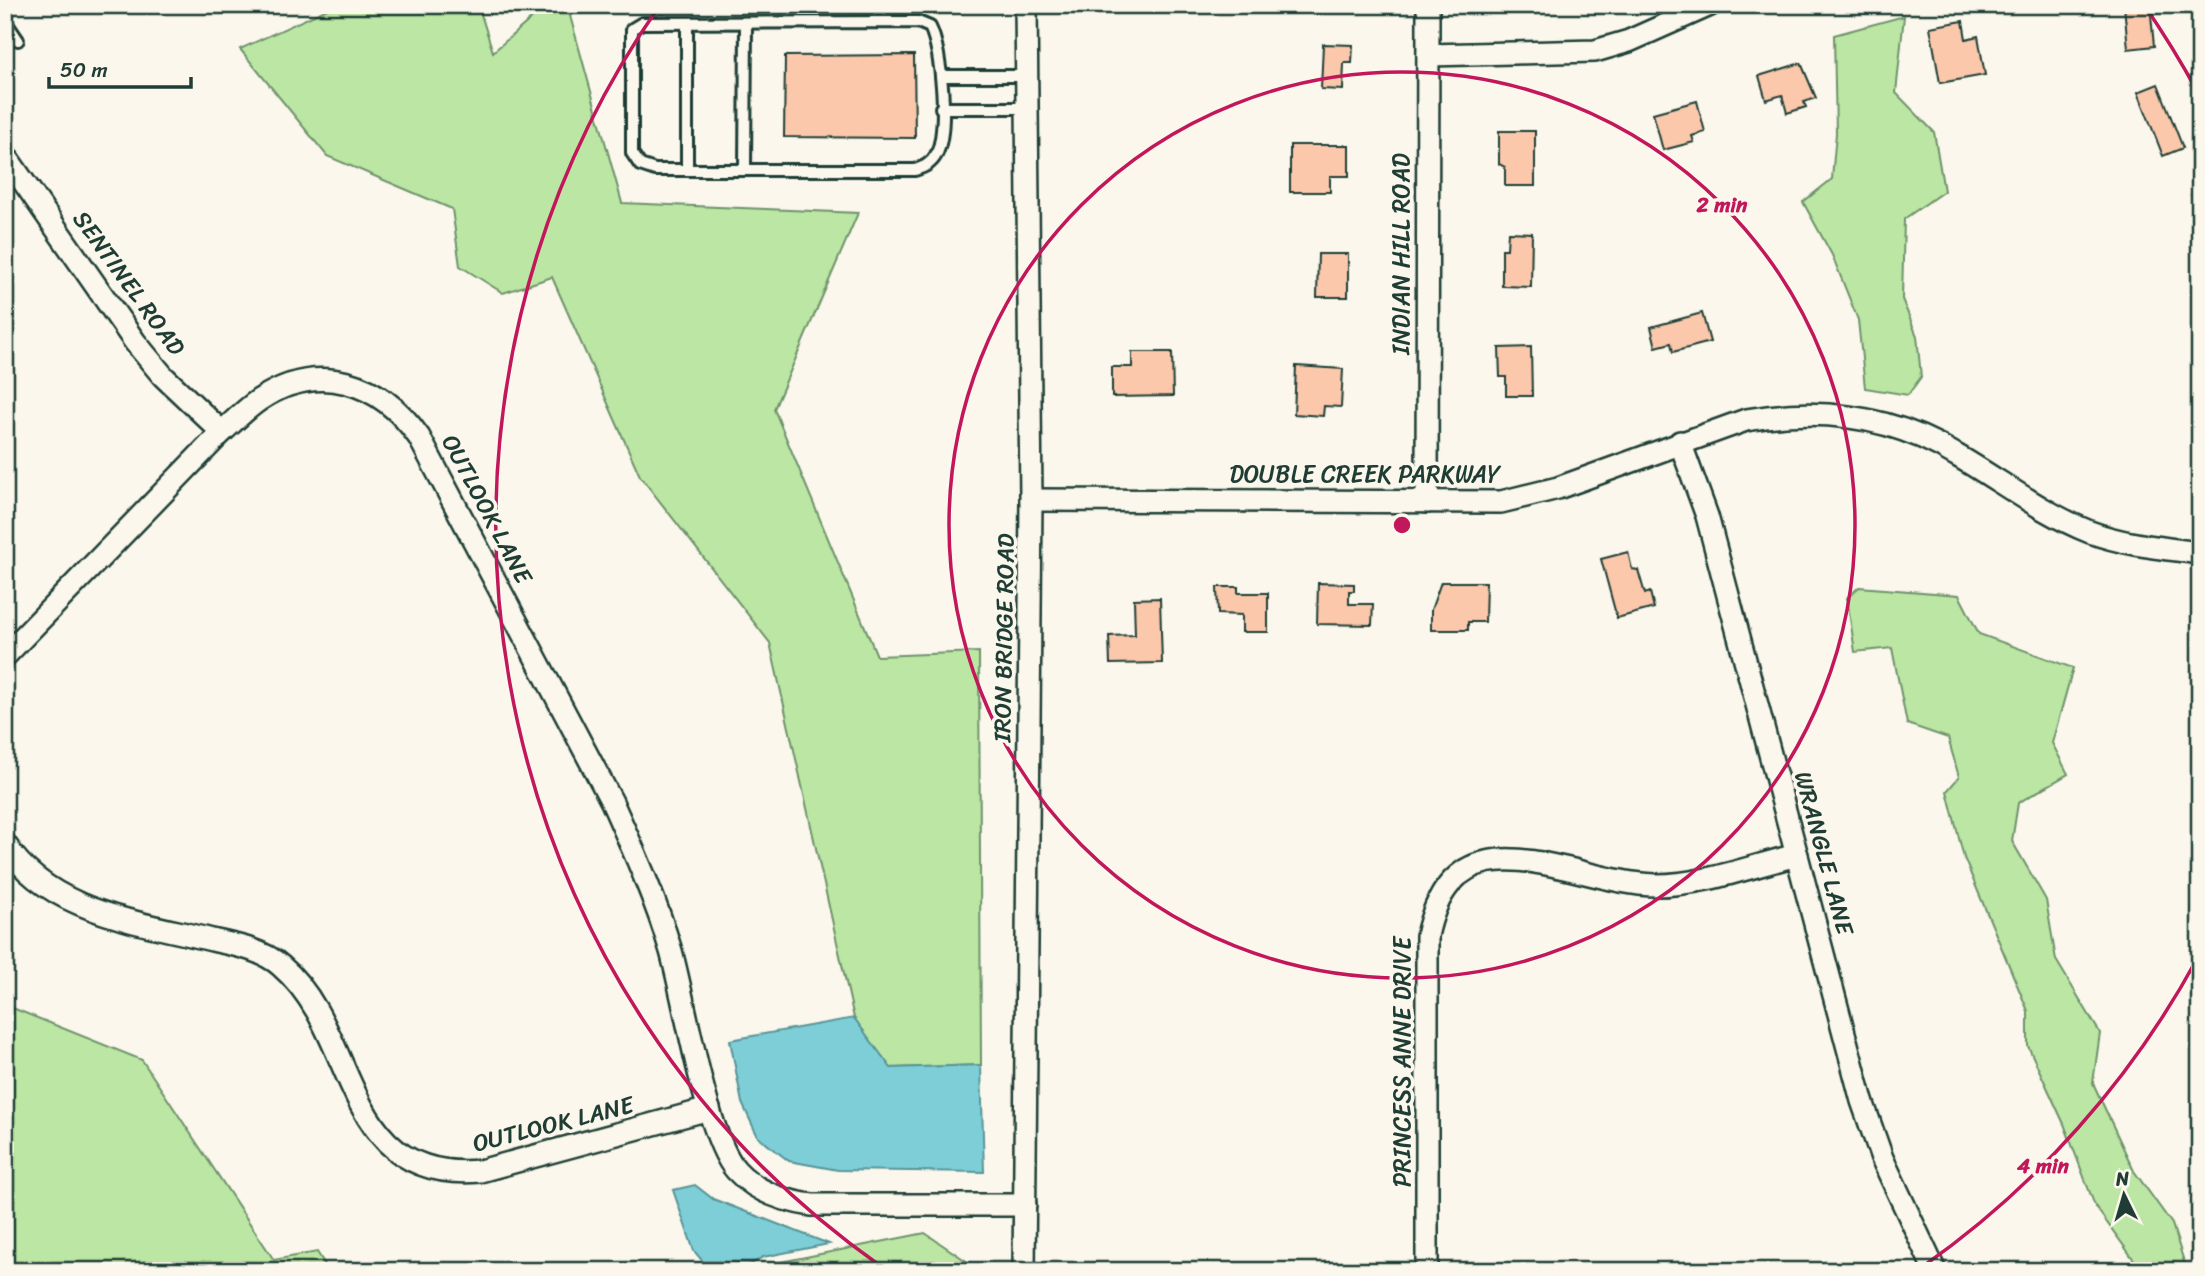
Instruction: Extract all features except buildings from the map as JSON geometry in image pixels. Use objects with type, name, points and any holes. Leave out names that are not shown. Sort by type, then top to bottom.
[{"type":"street","name":"IRON BRIDGE ROAD","points":[[1024,1271],[1031,500],[1026,5]]},
{"type":"street","name":"INDIAN HILL ROAD","points":[[1427,502],[1428,5]]},
{"type":"street","points":[[1428,55],[1595,51],[1629,41],[1710,5]]},
{"type":"street","name":"SENTINEL ROAD","points":[[5,155],[135,342],[163,376],[222,432]]},
{"type":"street","name":"OUTLOOK LANE","points":[[5,656],[222,432],[259,400],[281,388],[304,381],[330,380],[353,384],[375,393],[406,418],[580,738],[635,852],[670,948],[709,1110],[724,1152],[736,1169],[768,1194],[788,1201],[841,1206],[1025,1205]]},
{"type":"street","name":"DOUBLE CREEK PARKWAY","points":[[1031,500],[1501,502],[1559,488],[1746,420],[1773,415],[1826,414],[1869,419],[1905,429],[1935,443],[2041,508],[2089,531],[2137,545],[2200,553]]},
{"type":"street","name":"WRANGLE LANE","points":[[1680,442],[1707,516],[1862,1101],[1882,1158],[1935,1271]]},
{"type":"street","name":"OUTLOOK LANE","points":[[5,844],[41,883],[78,904],[243,947],[281,965],[312,1003],[371,1125],[392,1148],[416,1164],[446,1171],[480,1171],[709,1110]]},
{"type":"street","name":"PRINCESS ANNE DRIVE","points":[[1427,1271],[1427,936],[1435,908],[1451,884],[1480,864],[1514,858],[1612,881],[1658,885],[1693,881],[1797,855]]},
{"type":"lane","points":[[5,21],[18,40]]},
{"type":"lane","points":[[918,22],[930,27],[937,40],[941,76],[942,136],[936,155],[927,165],[915,170],[655,170],[640,165],[632,153],[632,29],[642,23],[746,23],[918,22]]},
{"type":"lane","points":[[687,23],[687,170]]},
{"type":"lane","points":[[745,170],[746,23]]},
{"type":"lane","points":[[941,76],[1026,76]]},
{"type":"lane","points":[[941,108],[1026,108]]},
{"type":"green space","points":[[336,5],[478,5],[493,52],[547,5],[567,5],[622,203],[858,213],[774,409],[877,656],[979,652],[981,1065],[890,1068],[854,1018],[770,643],[640,476],[552,277],[503,293],[460,266],[452,209],[327,156],[240,49]]},
{"type":"green space","points":[[1904,16],[1896,93],[1934,132],[1944,191],[1904,219],[1902,299],[1917,336],[1921,377],[1908,395],[1865,388],[1858,320],[1832,255],[1803,202],[1832,179],[1836,133],[1834,35]]},
{"type":"green space","points":[[1859,587],[1959,595],[1979,634],[2073,668],[2052,743],[2068,774],[2018,803],[2012,841],[2046,900],[2056,960],[2100,1033],[2093,1083],[2134,1171],[2172,1224],[2187,1271],[2142,1271],[2095,1206],[2064,1124],[2028,1046],[2028,1011],[1964,858],[1947,791],[1959,777],[1948,738],[1907,724],[1892,648],[1855,652],[1847,598]]},
{"type":"green space","points":[[5,1005],[142,1060],[274,1260],[317,1252],[329,1271],[5,1271],[5,1145],[10,1142],[5,1140]]},
{"type":"green space","points":[[925,1233],[981,1271],[758,1271],[766,1265]]},
{"type":"water","points":[[854,1018],[891,1068],[981,1065],[984,1172],[838,1170],[789,1161],[758,1137],[742,1103],[730,1040]]},
{"type":"water","points":[[695,1185],[713,1199],[829,1244],[763,1257],[740,1271],[711,1271],[694,1251],[673,1190]]}]
